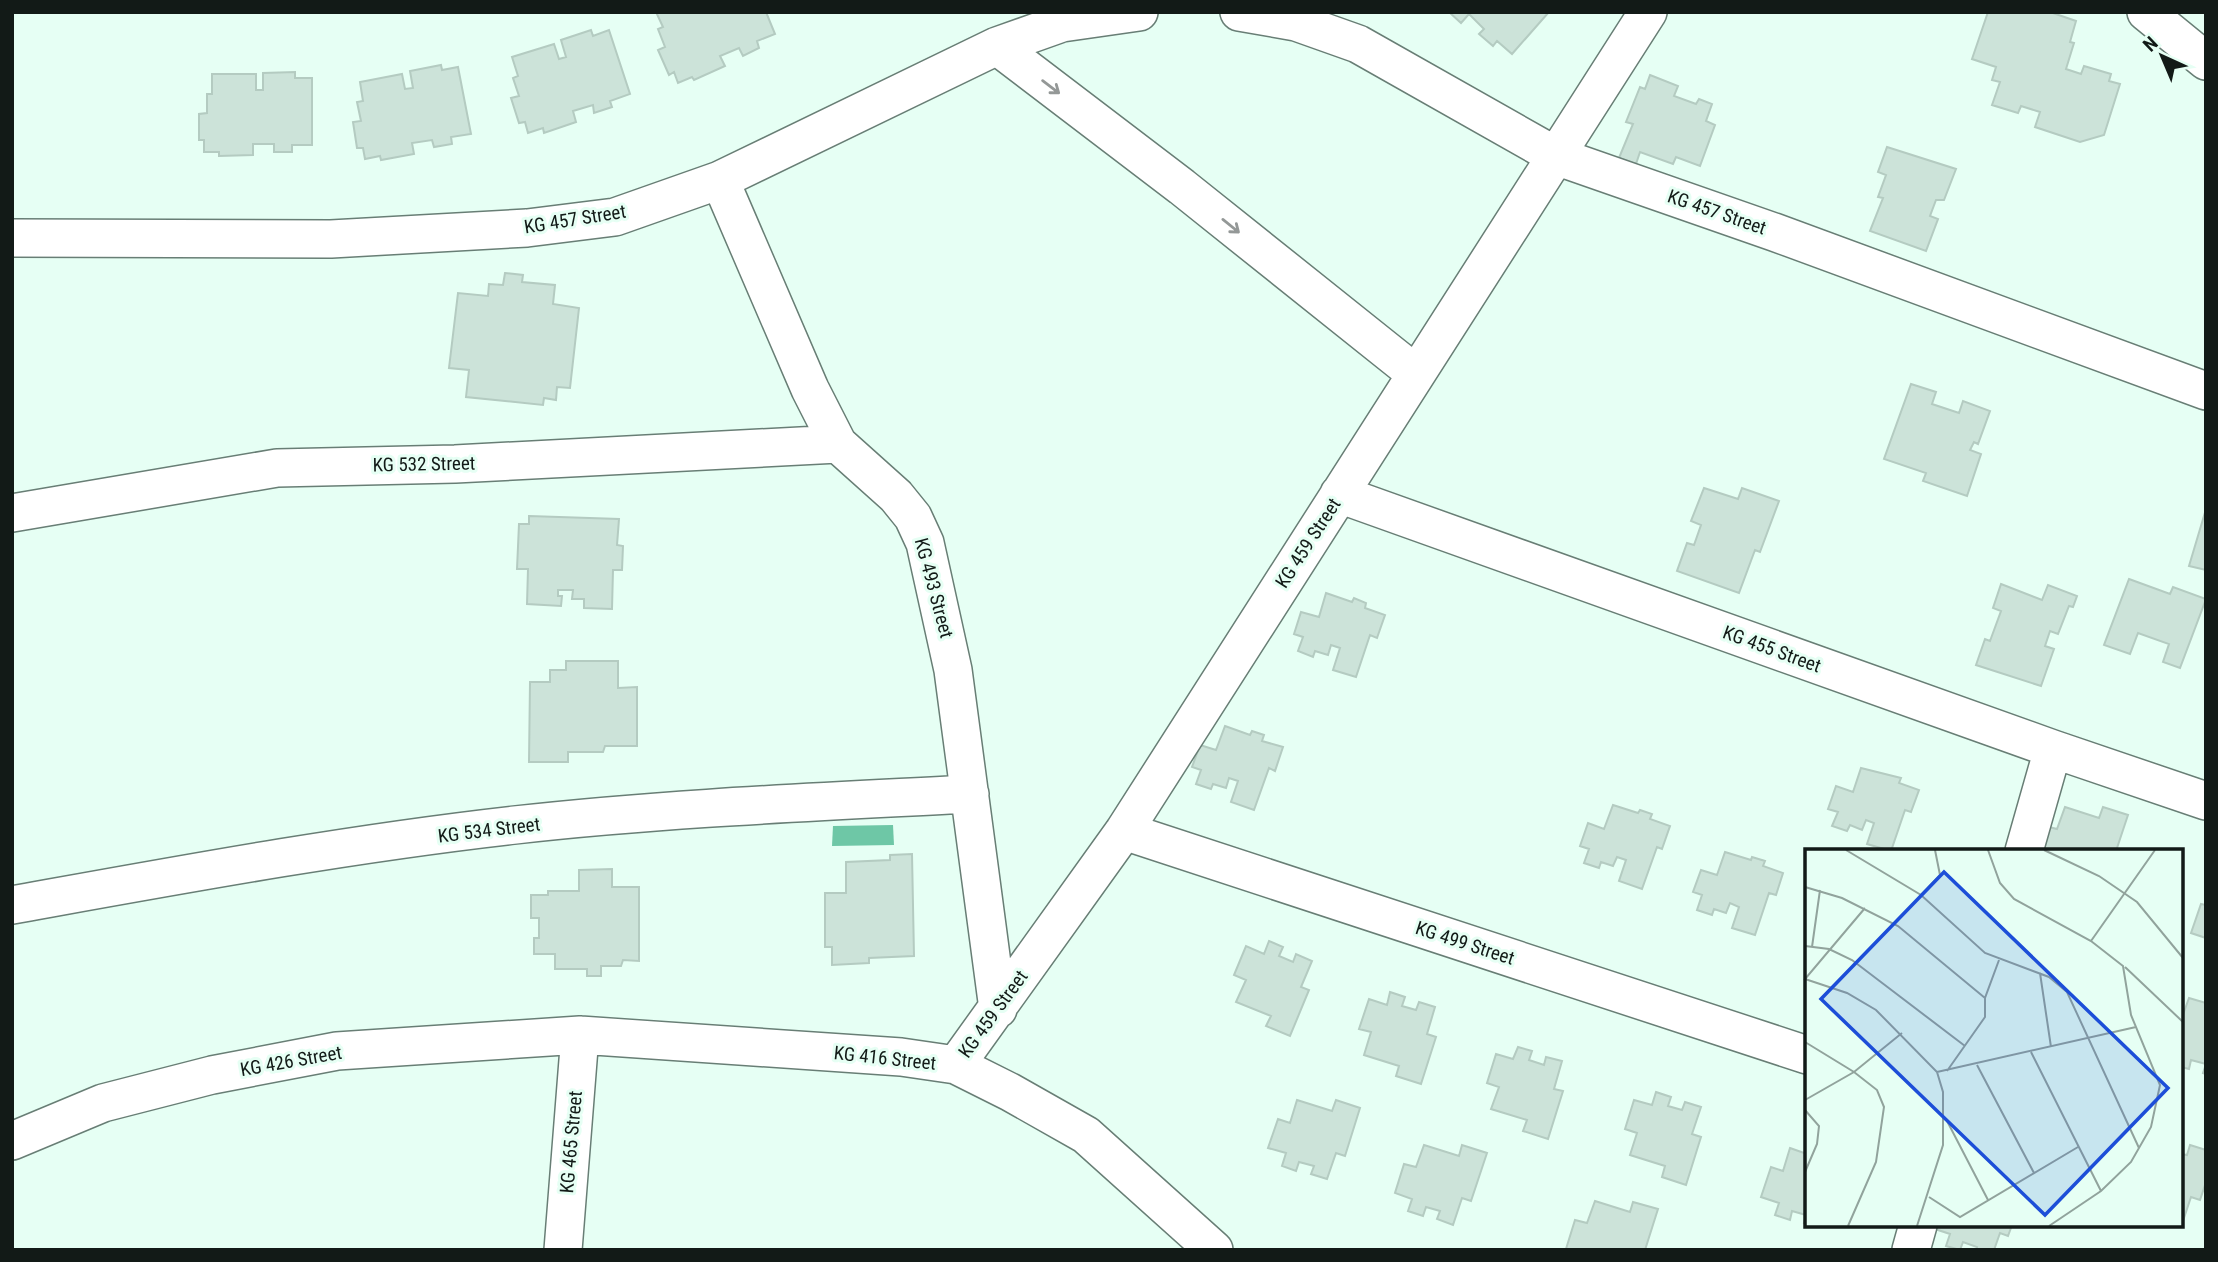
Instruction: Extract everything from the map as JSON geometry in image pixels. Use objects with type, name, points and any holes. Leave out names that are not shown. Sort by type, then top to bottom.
[{"type":"street","name":"KG 457 Street","points":[[12,238],[331,239],[527,228],[615,217],[720,180],[997,46],[1062,23],[1139,12]]},
{"type":"street","name":"KG 457 Street","points":[[1240,12],[1296,22],[1357,44],[1556,156],[1774,232],[2206,391]]},
{"type":"street","name":"KG 459 Street","points":[[956,1065],[1124,831],[1648,12]]},
{"type":"street","points":[[2146,12],[2206,61]]},
{"type":"street","points":[[997,46],[1182,187],[1416,374]]},
{"type":"street","name":"KG 493 Street","points":[[720,180],[810,389],[838,444],[896,496],[913,517],[925,543],[954,670],[998,1009]]},
{"type":"street","name":"KG 532 Street","points":[[12,513],[277,468],[455,464],[838,444]]},
{"type":"street","name":"KG 455 Street","points":[[1339,494],[2206,801]]},
{"type":"street","points":[[2025,849],[2053,749]]},
{"type":"street","name":"KG 534 Street","points":[[12,905],[314,853],[515,825],[750,806],[970,794]]},
{"type":"street","name":"KG 499 Street","points":[[1124,831],[1805,1054]]},
{"type":"street","name":"KG 416 Street","points":[[580,1035],[901,1056],[956,1065],[1010,1091],[1086,1135],[1214,1250]]},
{"type":"street","name":"KG 426 Street","points":[[12,1140],[103,1103],[212,1075],[337,1051],[580,1035]]},
{"type":"street","name":"KG 465 Street","points":[[563,1250],[580,1035]]},
{"type":"street","points":[[1911,1250],[1917,1227]]},
{"type":"shaded area","points":[[893,825],[894,845],[832,846],[833,826]]},
{"type":"building","points":[[656,12],[766,12],[775,34],[757,41],[759,48],[743,56],[739,48],[720,56],[725,66],[694,80],[692,77],[678,83],[674,72],[669,75],[658,50],[665,47],[658,29],[663,27]]},
{"type":"building","points":[[1449,12],[1549,12],[1512,54],[1497,41],[1493,46],[1479,34],[1484,29],[1469,14],[1461,23]]},
{"type":"building","points":[[1988,12],[2050,12],[2076,21],[2070,42],[2074,43],[2066,69],[2081,74],[2084,66],[2111,74],[2109,81],[2120,84],[2104,135],[2080,142],[2035,127],[2040,112],[2021,106],[2018,113],[1992,105],[2000,82],[1992,80],[1996,67],[1972,59]]},
{"type":"building","points":[[591,30],[593,36],[609,30],[630,94],[610,101],[612,107],[594,113],[593,105],[573,111],[576,122],[544,133],[543,128],[528,133],[525,122],[519,123],[511,98],[519,96],[513,78],[518,76],[512,57],[554,44],[559,59],[566,57],[561,40]]},
{"type":"building","points":[[441,65],[442,70],[458,67],[471,134],[451,137],[452,144],[434,147],[432,140],[412,143],[414,154],[381,160],[380,156],[365,159],[363,148],[357,148],[353,122],[361,121],[357,102],[363,101],[360,82],[402,74],[405,89],[413,88],[410,71]]},
{"type":"building","points":[[295,72],[295,78],[312,78],[312,145],[292,145],[292,152],[274,152],[274,144],[253,144],[253,155],[219,156],[219,152],[204,152],[204,140],[199,140],[199,114],[207,113],[207,94],[212,94],[212,74],[256,74],[256,90],[263,90],[263,73]]},
{"type":"building","points":[[1650,75],[1678,86],[1674,96],[1696,104],[1699,99],[1712,104],[1706,121],[1715,125],[1700,166],[1676,157],[1673,164],[1640,152],[1636,164],[1619,158],[1633,124],[1626,122],[1640,87],[1645,89]]},
{"type":"building","points":[[1887,147],[1956,169],[1944,200],[1936,200],[1930,216],[1938,219],[1926,251],[1870,231],[1883,198],[1878,197],[1886,175],[1878,172]]},
{"type":"building","points":[[505,273],[523,275],[522,282],[555,285],[553,304],[579,308],[570,388],[557,387],[556,400],[544,398],[543,405],[466,397],[469,370],[449,368],[458,293],[488,296],[489,284],[503,285]]},
{"type":"building","points":[[1911,384],[1936,392],[1932,404],[1959,413],[1963,401],[1990,411],[1978,444],[1974,442],[1970,450],[1981,454],[1967,496],[1923,481],[1926,473],[1884,459]]},
{"type":"building","points":[[1704,488],[1738,499],[1742,488],[1779,501],[1760,552],[1755,550],[1739,593],[1677,571],[1687,543],[1694,545],[1701,525],[1691,521]]},
{"type":"building","points":[[2206,509],[2206,570],[2189,566]]},
{"type":"building","points":[[529,516],[619,519],[617,545],[623,546],[622,570],[613,570],[612,609],[584,608],[584,599],[572,599],[573,590],[558,590],[558,596],[562,596],[561,606],[527,604],[528,569],[517,569],[519,524],[529,524]]},
{"type":"building","points":[[2129,579],[2170,594],[2173,587],[2206,599],[2180,668],[2163,662],[2169,644],[2138,633],[2130,654],[2104,645]]},
{"type":"building","points":[[2001,584],[2042,600],[2048,585],[2077,596],[2073,607],[2069,606],[2058,634],[2050,631],[2045,646],[2054,649],[2041,686],[1976,665],[1985,639],[1990,641],[2001,611],[1993,608]]},
{"type":"building","points":[[1326,593],[1352,602],[1354,598],[1366,603],[1365,608],[1385,615],[1377,638],[1370,635],[1356,677],[1333,670],[1340,648],[1331,645],[1328,655],[1315,651],[1313,657],[1298,651],[1303,637],[1294,634],[1301,612],[1319,617]]},
{"type":"building","points":[[566,661],[618,661],[618,688],[637,687],[637,746],[605,746],[603,752],[568,752],[568,762],[529,762],[530,682],[550,682],[550,670],[566,670]]},
{"type":"building","points":[[1225,726],[1250,735],[1252,731],[1264,735],[1262,741],[1283,747],[1275,771],[1269,768],[1254,810],[1231,802],[1238,781],[1229,778],[1226,788],[1213,784],[1211,789],[1196,784],[1201,770],[1192,767],[1200,745],[1216,750]]},
{"type":"building","points":[[1861,768],[1901,778],[1899,783],[1919,790],[1911,812],[1905,810],[1892,849],[1867,844],[1874,823],[1866,820],[1862,830],[1850,825],[1847,831],[1832,826],[1838,812],[1828,809],[1836,786],[1853,792]]},
{"type":"building","points":[[1613,805],[1638,813],[1640,810],[1652,814],[1650,819],[1670,826],[1662,849],[1657,847],[1642,889],[1619,881],[1626,860],[1617,857],[1613,866],[1601,862],[1599,868],[1584,863],[1589,849],[1580,846],[1588,823],[1604,829]]},
{"type":"building","points":[[2065,807],[2099,818],[2103,807],[2128,815],[2117,849],[2038,849],[2045,826],[2057,829]]},
{"type":"building","points":[[1725,852],[1765,861],[1763,866],[1783,873],[1776,895],[1769,893],[1755,935],[1732,928],[1739,907],[1730,903],[1726,913],[1714,909],[1712,915],[1697,910],[1702,895],[1693,892],[1701,870],[1717,875]]},
{"type":"building","points":[[912,854],[914,956],[869,958],[869,963],[832,965],[832,947],[825,947],[825,893],[846,893],[846,862],[890,860],[890,855]]},
{"type":"building","points":[[612,869],[612,887],[639,887],[639,961],[623,960],[621,966],[601,966],[601,976],[587,976],[587,969],[555,969],[555,954],[534,954],[534,938],[539,938],[539,918],[531,918],[531,895],[548,895],[548,891],[579,891],[579,870]]},
{"type":"building","points":[[2201,904],[2206,905],[2206,938],[2191,933]]},
{"type":"building","points":[[1269,941],[1283,947],[1279,956],[1293,962],[1296,954],[1312,961],[1301,987],[1309,990],[1290,1036],[1266,1026],[1271,1016],[1236,1002],[1246,980],[1234,975],[1246,946],[1264,954]]},
{"type":"building","points":[[1390,992],[1405,997],[1402,1006],[1416,1010],[1419,1002],[1435,1007],[1427,1034],[1436,1037],[1421,1084],[1396,1076],[1399,1066],[1364,1055],[1371,1032],[1359,1029],[1369,999],[1387,1005]]},
{"type":"building","points":[[2189,998],[2206,1003],[2206,1064],[2191,1060],[2189,1069],[2183,1068],[2183,1014]]},
{"type":"building","points":[[1518,1047],[1532,1051],[1529,1060],[1544,1065],[1546,1057],[1562,1061],[1554,1089],[1563,1091],[1548,1139],[1523,1131],[1527,1120],[1491,1109],[1499,1087],[1487,1083],[1496,1054],[1513,1059]]},
{"type":"building","points":[[1656,1092],[1671,1097],[1668,1106],[1682,1110],[1685,1102],[1701,1107],[1692,1134],[1701,1137],[1686,1185],[1662,1177],[1665,1166],[1630,1155],[1637,1133],[1625,1129],[1634,1100],[1652,1105]]},
{"type":"building","points":[[1297,1100],[1332,1111],[1336,1100],[1360,1108],[1345,1156],[1336,1153],[1327,1179],[1311,1174],[1314,1166],[1299,1162],[1296,1171],[1282,1166],[1286,1153],[1268,1148],[1278,1119],[1290,1123]]},
{"type":"building","points":[[1424,1145],[1459,1156],[1462,1145],[1487,1153],[1471,1201],[1462,1198],[1453,1225],[1437,1219],[1440,1211],[1426,1207],[1423,1216],[1408,1211],[1412,1199],[1395,1193],[1404,1164],[1416,1167]]},
{"type":"building","points":[[2190,1145],[2206,1150],[2206,1182],[2200,1200],[2191,1197],[2183,1221],[2183,1154],[2187,1155]]},
{"type":"building","points":[[1790,1148],[1805,1153],[1805,1215],[1792,1211],[1790,1220],[1775,1215],[1779,1203],[1761,1197],[1771,1167],[1783,1171]]},
{"type":"building","points":[[1595,1201],[1630,1212],[1633,1202],[1658,1209],[1645,1250],[1566,1249],[1575,1220],[1587,1223]]},
{"type":"building","points":[[2011,1227],[2008,1236],[2000,1233],[1994,1250],[1976,1250],[1977,1247],[1963,1242],[1960,1250],[1946,1246],[1950,1234],[1932,1228]]}]
